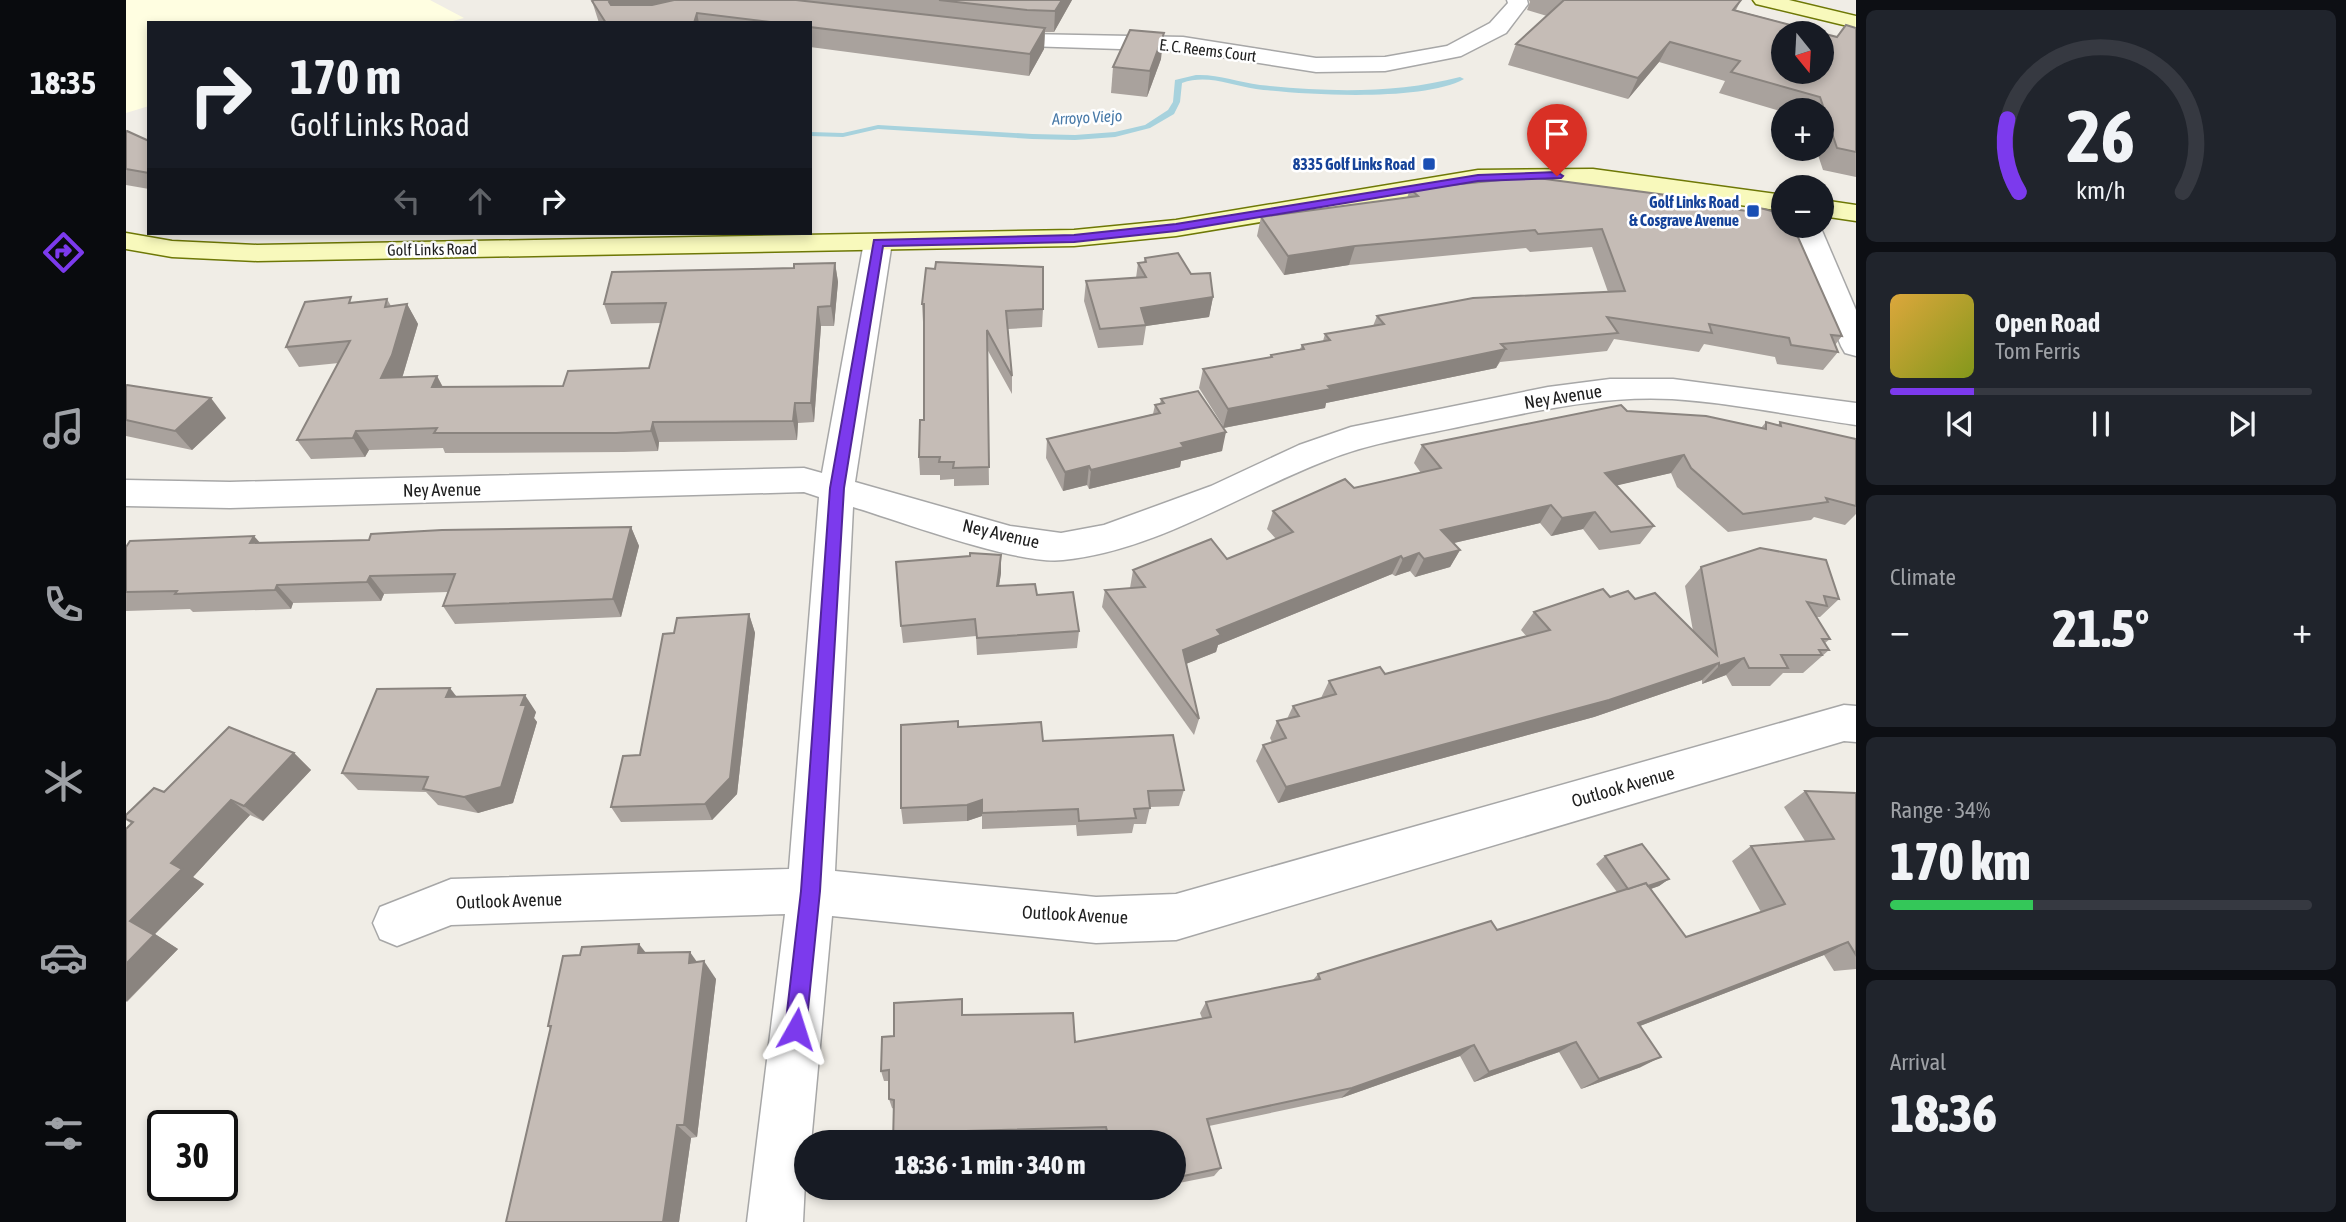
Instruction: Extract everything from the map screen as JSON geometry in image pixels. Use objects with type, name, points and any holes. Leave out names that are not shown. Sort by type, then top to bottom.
[{"type":"street","name":"E. C. Reems Court","points":[[974,33],[1026,40],[1183,44],[1316,65],[1385,64],[1453,51],[1498,28],[1518,4],[1517,0]]},
{"type":"street","points":[[1763,0],[1856,22]]},
{"type":"street","name":"Golf Links Road","points":[[126,241],[172,249],[257,253],[1074,239],[1176,228],[1478,178],[1593,177],[1771,201]]},
{"type":"street","points":[[1834,210],[1856,213]]},
{"type":"street","points":[[1811,238],[1856,346]]},
{"type":"street","points":[[775,1222],[811,891],[837,488],[878,242]]},
{"type":"street","points":[[135,270],[257,253]]},
{"type":"street","name":"Ney Avenue","points":[[126,493],[230,495],[804,480],[1010,540],[1062,547],[1121,533],[1223,495],[1311,453],[1363,435],[1548,398],[1610,389],[1673,389],[1856,414]]},
{"type":"street","name":"Outlook Avenue","points":[[397,922],[452,902],[811,891],[1096,920],[1176,917],[1844,723],[1856,724]]},
{"type":"shaded area","points":[[126,0],[430,0],[464,18],[453,21],[147,21],[147,107],[126,113]]},
{"type":"building","points":[[611,0],[611,5],[652,5],[674,0],[796,0],[1045,28],[1030,54],[812,27],[812,21],[763,21],[697,13],[695,21],[605,21],[592,1]]},
{"type":"building","points":[[939,0],[1062,0],[1055,11]]},
{"type":"building","points":[[1564,0],[1741,0],[1733,10],[1776,21],[1771,21],[1771,83],[1731,72],[1740,61],[1670,42],[1638,78],[1516,44]]},
{"type":"building","points":[[1846,25],[1856,28],[1856,152],[1837,148],[1834,139],[1834,98],[1820,97],[1774,84],[1834,84],[1834,36],[1837,37]]},
{"type":"building","points":[[1130,30],[1164,33],[1150,71],[1113,67]]},
{"type":"building","points":[[126,132],[147,140],[147,173],[126,169]]},
{"type":"building","points":[[1530,177],[1681,197],[1682,202],[1709,206],[1747,211],[1754,207],[1771,211],[1771,238],[1798,238],[1842,336],[1831,335],[1838,352],[1791,345],[1789,338],[1709,324],[1712,333],[1607,317],[1618,333],[1501,344],[1506,349],[1328,386],[1331,389],[1228,409],[1203,369],[1272,357],[1271,355],[1304,349],[1302,345],[1330,340],[1325,334],[1384,324],[1377,316],[1473,298],[1625,291],[1602,229],[1538,234],[1535,230],[1355,246],[1288,256],[1261,217],[1418,196],[1410,189]]},
{"type":"building","points":[[1178,253],[1191,274],[1210,273],[1213,297],[1141,308],[1146,325],[1100,329],[1086,281],[1146,277],[1138,263],[1146,262],[1145,258]]},
{"type":"building","points":[[936,262],[1043,267],[1043,309],[1006,311],[1012,376],[987,330],[989,467],[953,468],[954,462],[939,462],[940,457],[919,457],[920,420],[924,420],[922,304],[926,268],[935,269]]},
{"type":"building","points":[[835,263],[831,306],[818,307],[811,403],[795,403],[793,421],[653,422],[651,431],[616,433],[434,433],[437,428],[356,431],[353,438],[297,440],[350,341],[286,347],[305,302],[351,297],[349,303],[387,299],[385,307],[407,304],[392,355],[381,378],[437,376],[432,387],[563,386],[568,371],[649,368],[666,303],[604,304],[612,272],[794,268],[794,264]]},
{"type":"building","points":[[127,385],[211,398],[175,431],[126,420]]},
{"type":"building","points":[[1198,391],[1226,432],[1181,443],[1184,447],[1091,470],[1089,466],[1065,472],[1047,439],[1160,413],[1155,405],[1164,403],[1161,399]]},
{"type":"building","points":[[1621,405],[1627,411],[1706,416],[1766,429],[1766,422],[1781,426],[1780,422],[1856,439],[1856,506],[1826,498],[1828,502],[1743,514],[1691,468],[1684,455],[1605,473],[1654,526],[1611,532],[1595,512],[1562,518],[1551,505],[1441,530],[1460,550],[1424,559],[1419,553],[1403,559],[1401,556],[1217,630],[1221,635],[1183,650],[1199,719],[1105,590],[1145,587],[1133,570],[1211,539],[1227,559],[1293,532],[1273,511],[1345,479],[1354,488],[1441,468],[1422,445]]},
{"type":"building","points":[[631,527],[613,599],[443,606],[455,574],[370,576],[367,582],[277,585],[275,590],[175,594],[177,591],[126,592],[126,547],[130,541],[254,536],[250,543],[369,540],[371,534],[442,530]]},
{"type":"building","points":[[1760,548],[1826,560],[1839,599],[1824,596],[1827,606],[1807,602],[1830,639],[1822,639],[1829,650],[1819,650],[1822,655],[1781,655],[1788,668],[1749,668],[1744,658],[1719,666],[1719,663],[1609,700],[1286,787],[1263,745],[1286,738],[1277,721],[1299,716],[1293,706],[1336,694],[1329,681],[1380,667],[1385,674],[1550,630],[1534,612],[1603,589],[1610,597],[1628,591],[1635,599],[1655,593],[1717,655],[1701,567]]},
{"type":"building","points":[[970,553],[1001,555],[997,586],[1035,584],[1037,595],[1073,592],[1079,631],[977,638],[975,619],[901,626],[896,562],[970,556]]},
{"type":"building","points":[[749,614],[730,778],[705,804],[611,807],[623,756],[640,755],[663,634],[674,633],[677,618]]},
{"type":"building","points":[[450,688],[446,697],[525,695],[521,705],[526,705],[501,787],[464,797],[423,789],[428,777],[342,773],[377,689]]},
{"type":"building","points":[[958,721],[958,727],[1041,722],[1043,741],[1173,735],[1184,790],[1148,791],[1150,808],[1134,809],[1136,818],[1079,821],[1078,809],[982,813],[982,800],[967,805],[901,808],[901,725]]},
{"type":"building","points":[[229,727],[294,753],[244,806],[231,800],[171,863],[182,869],[130,921],[154,935],[126,964],[126,829],[133,822],[126,819],[126,815],[154,788],[164,792]]},
{"type":"building","points":[[1805,791],[1856,793],[1856,955],[1848,942],[1638,1023],[1661,1057],[1599,1079],[1576,1042],[1489,1072],[1474,1045],[1352,1088],[1207,1119],[1221,1168],[1186,1175],[1186,1130],[1107,1130],[1106,1127],[893,1130],[894,1100],[889,1099],[889,1070],[881,1071],[882,1037],[894,1036],[894,1003],[962,999],[962,1015],[1073,1013],[1075,1042],[1211,1017],[1206,1002],[1320,979],[1318,974],[1491,921],[1497,930],[1646,883],[1686,937],[1785,904],[1751,846],[1834,839]]},
{"type":"building","points":[[1642,844],[1669,879],[1628,889],[1605,856]]},
{"type":"building","points":[[639,944],[638,953],[690,952],[689,963],[704,961],[684,1125],[677,1125],[663,1222],[506,1222],[551,1026],[548,1026],[563,956],[580,955],[582,947]]},
{"type":"waterway","name":"Arroyo Viejo","points":[[812,134],[843,135],[878,127],[1032,137],[1115,135],[1148,127],[1171,112],[1177,102],[1178,82],[1196,77],[1212,77],[1268,88],[1343,92],[1403,90],[1460,79]]},
{"type":"place","name":"8335 Golf Links Road","points":[[1429,164]]},
{"type":"place","name":"Golf Links Road & Cosgrave Avenue","points":[[1753,211]]},
{"type":"route","points":[[796,1029],[811,891],[837,488],[878,242],[1074,239],[1176,228],[1478,178],[1557,176]]}]
